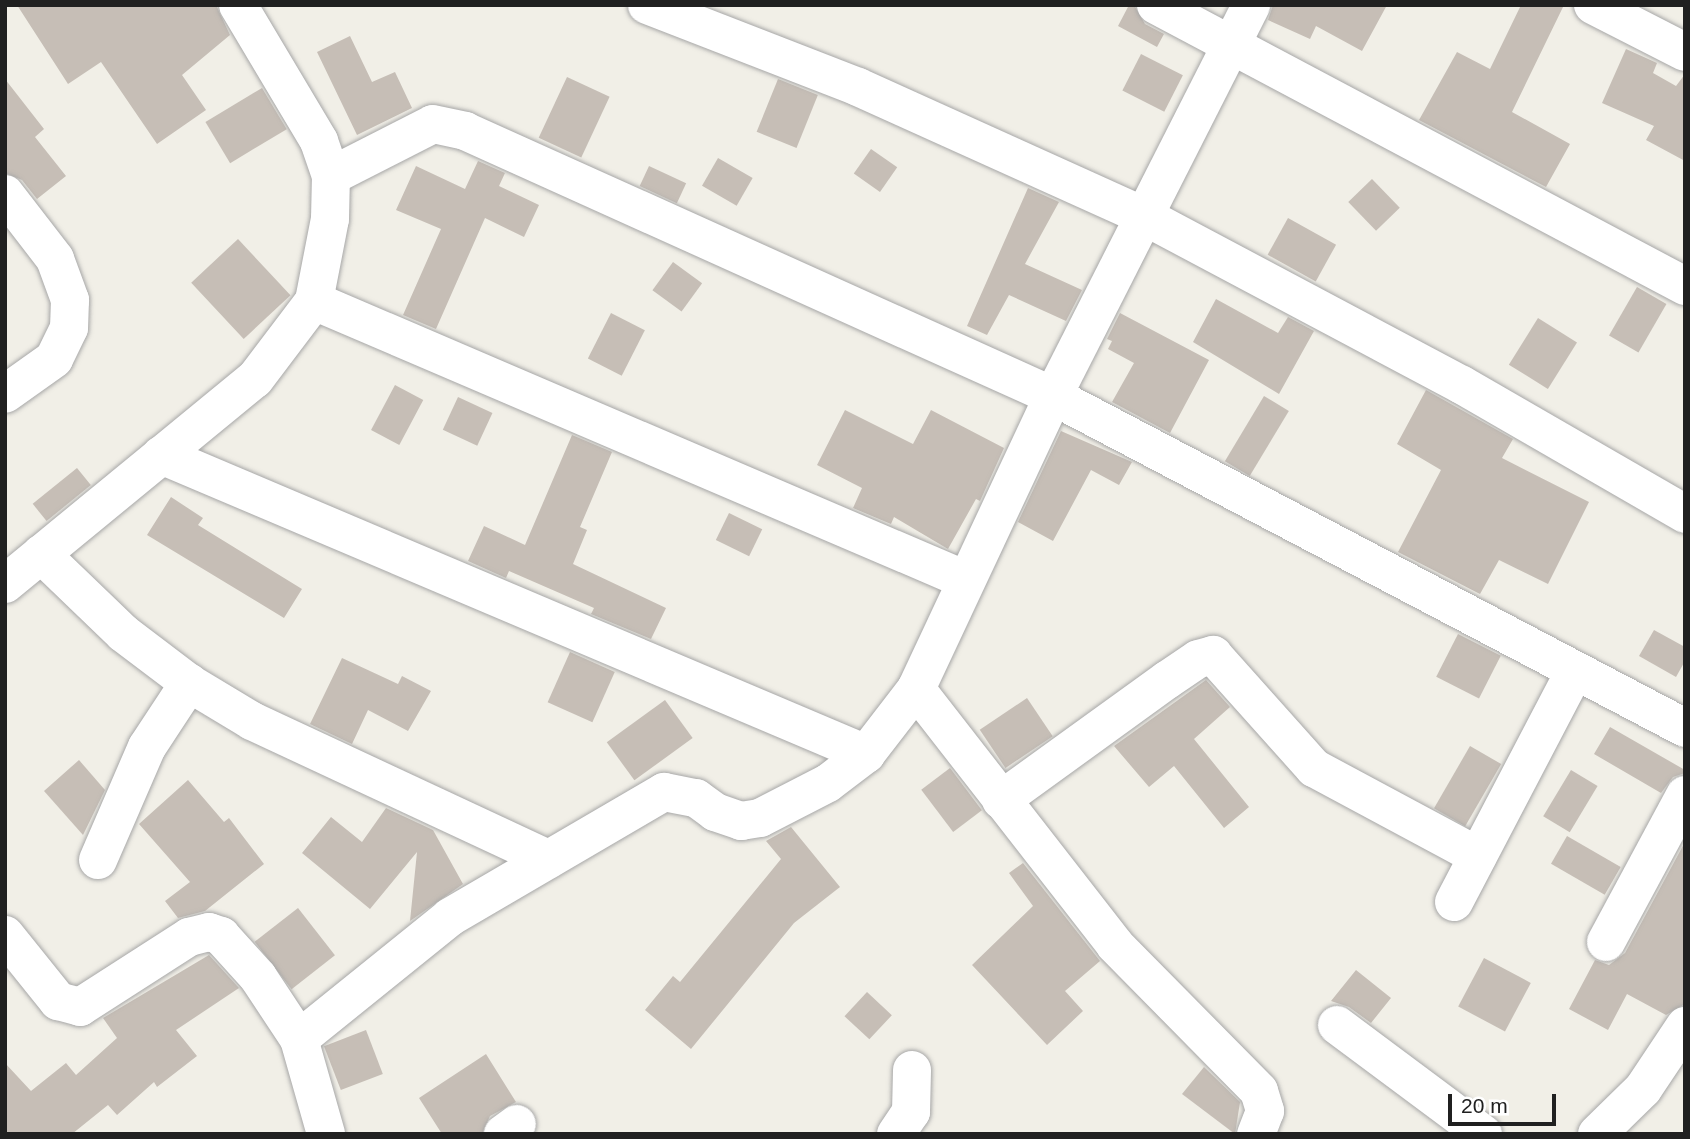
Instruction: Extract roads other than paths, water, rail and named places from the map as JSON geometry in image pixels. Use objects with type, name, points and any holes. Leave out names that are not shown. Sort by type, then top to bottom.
[{"type":"street","points":[[5,584],[255,379],[314,301],[330,219],[331,176],[319,141],[238,5]]},
{"type":"street","points":[[647,5],[858,87],[1144,216],[1462,385],[1685,514]]},
{"type":"street","points":[[1156,5],[1685,286]]},
{"type":"street","points":[[299,1039],[450,917],[664,792],[696,798],[716,812],[741,821],[760,818],[828,783],[866,754],[916,689],[1053,396],[1251,5]]},
{"type":"street","points":[[1593,5],[1685,52]]},
{"type":"street","points":[[331,176],[433,124],[465,131],[1053,396],[1685,728]]},
{"type":"street","points":[[5,194],[55,259],[70,300],[69,328],[54,359],[5,394]]},
{"type":"street","points":[[314,301],[965,580]]},
{"type":"street","points":[[161,455],[866,754]]},
{"type":"street","points":[[41,554],[123,633],[189,683],[252,721],[548,859]]},
{"type":"street","points":[[1001,800],[1167,680],[1198,659],[1213,655],[1314,768],[1478,856]]},
{"type":"street","points":[[1454,902],[1574,672]]},
{"type":"street","points":[[98,860],[146,747],[189,683]]},
{"type":"street","points":[[916,689],[1115,945],[1259,1091],[1265,1111],[1256,1134]]},
{"type":"street","points":[[1606,942],[1685,795]]},
{"type":"street","points":[[5,936],[58,1001],[80,1007],[139,974],[189,937],[209,932],[243,958],[299,1039],[326,1134]]},
{"type":"street","points":[[1337,1025],[1483,1134]]},
{"type":"street","points":[[1597,1134],[1643,1089],[1685,1026]]},
{"type":"street","points":[[896,1134],[911,1112],[912,1070]]}]
